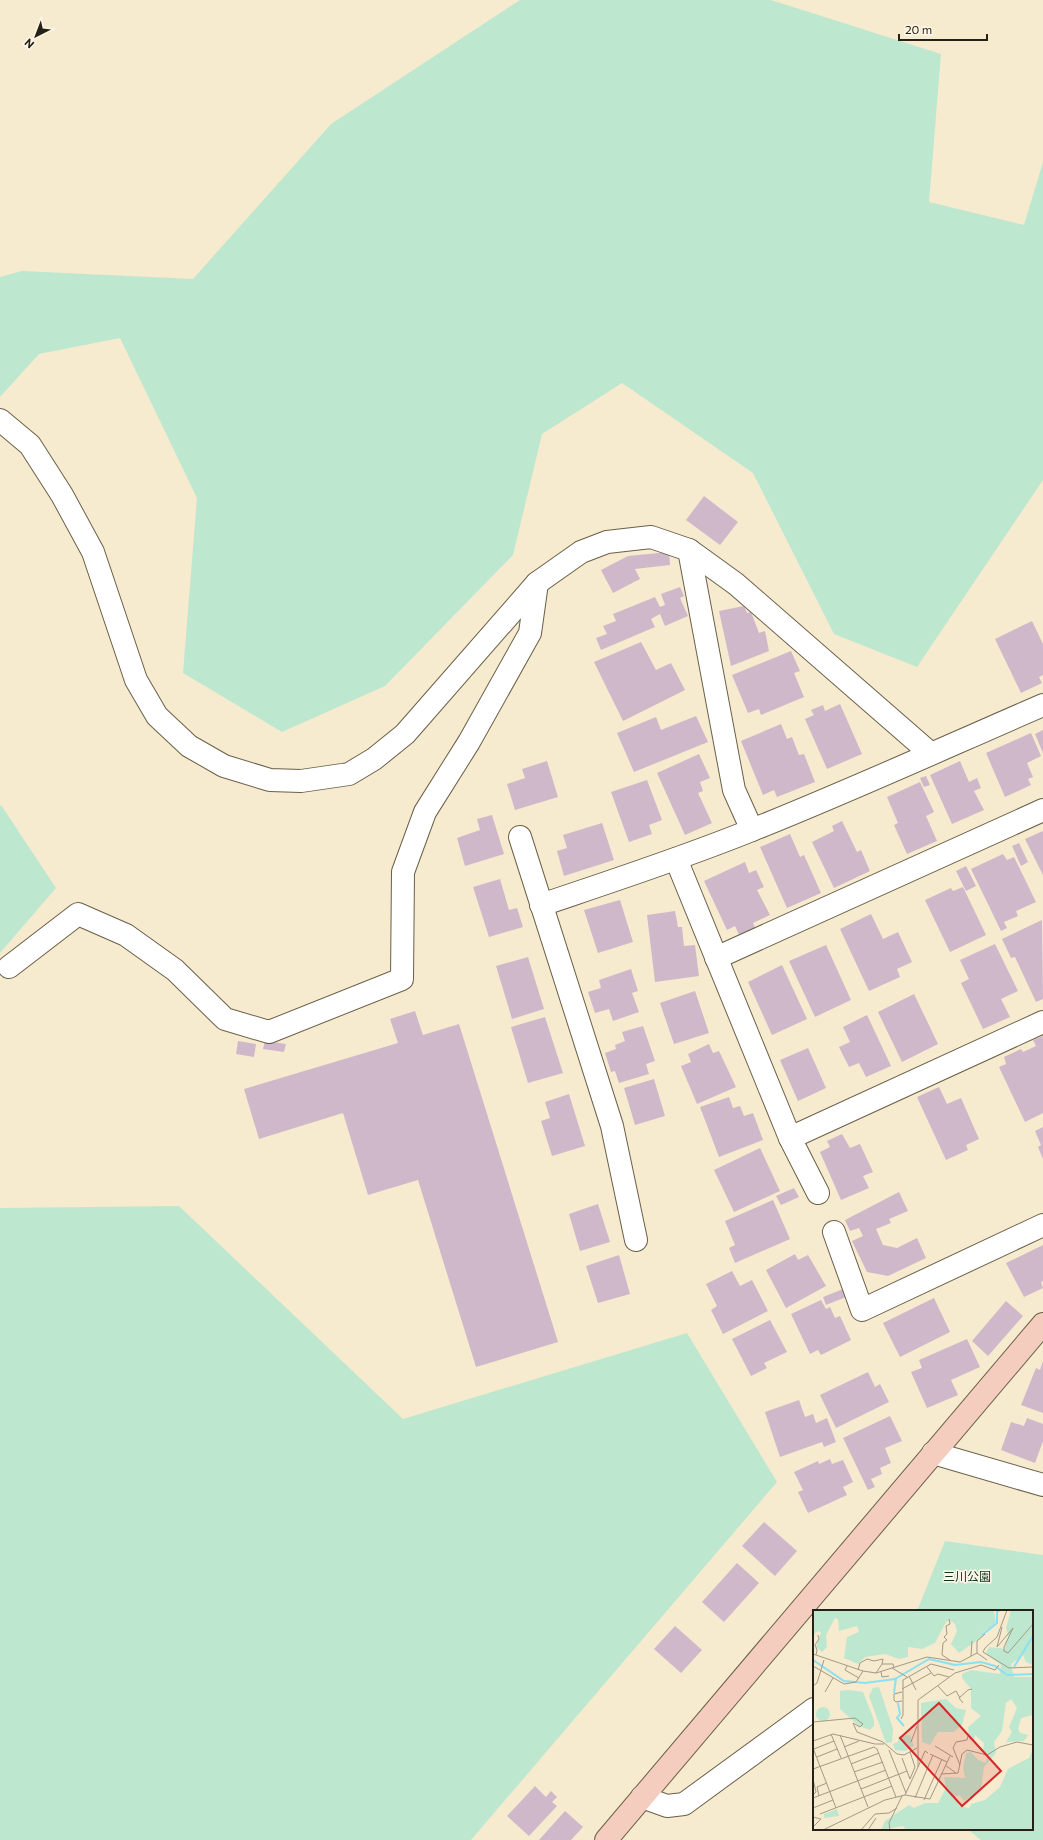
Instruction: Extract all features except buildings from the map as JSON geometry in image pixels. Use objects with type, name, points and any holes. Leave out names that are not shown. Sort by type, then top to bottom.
[{"type":"street","points":[[0,420],[30,445],[62,495],[93,552],[136,680],[157,716],[189,746],[224,766],[270,780],[301,781],[349,774],[374,760],[405,734],[538,583],[581,552],[607,542],[651,537],[689,550],[736,584],[930,753]]},
{"type":"street","points":[[689,550],[734,790],[752,830]]},
{"type":"street","points":[[9,967],[78,914],[126,935],[175,970],[225,1019],[269,1032],[402,979],[403,872],[425,812],[469,742],[530,633],[538,583]]},
{"type":"street","points":[[541,905],[676,860],[752,830],[859,786],[930,753],[1043,705]]},
{"type":"street","points":[[716,958],[1043,810]]},
{"type":"street","points":[[520,837],[612,1126],[636,1240]]},
{"type":"street","points":[[676,860],[790,1138],[818,1192]]},
{"type":"street","points":[[790,1138],[1043,1022]]},
{"type":"street","points":[[834,1232],[862,1310],[1043,1225]]},
{"type":"street","points":[[606,1840],[1043,1324]]},
{"type":"street","points":[[933,1453],[1043,1485]]},
{"type":"street","points":[[642,1797],[667,1806],[684,1804],[813,1710]]},
{"type":"green space","points":[[520,0],[771,0],[941,54],[929,202],[1024,225],[1043,162],[1043,480],[917,667],[834,634],[753,473],[622,383],[542,434],[513,555],[385,686],[282,732],[183,673],[197,498],[120,338],[39,354],[0,397],[0,277],[22,271],[193,279],[331,124]]},
{"type":"green space","points":[[1,805],[56,888],[0,953],[0,806]]},
{"type":"green space","points":[[179,1206],[403,1419],[687,1333],[777,1482],[471,1840],[0,1840],[0,1208]]},
{"type":"green space","name":"三川公園","points":[[945,1541],[1043,1555],[1043,1840],[981,1840],[968,1830],[1033,1830],[1033,1610],[917,1610]]}]
